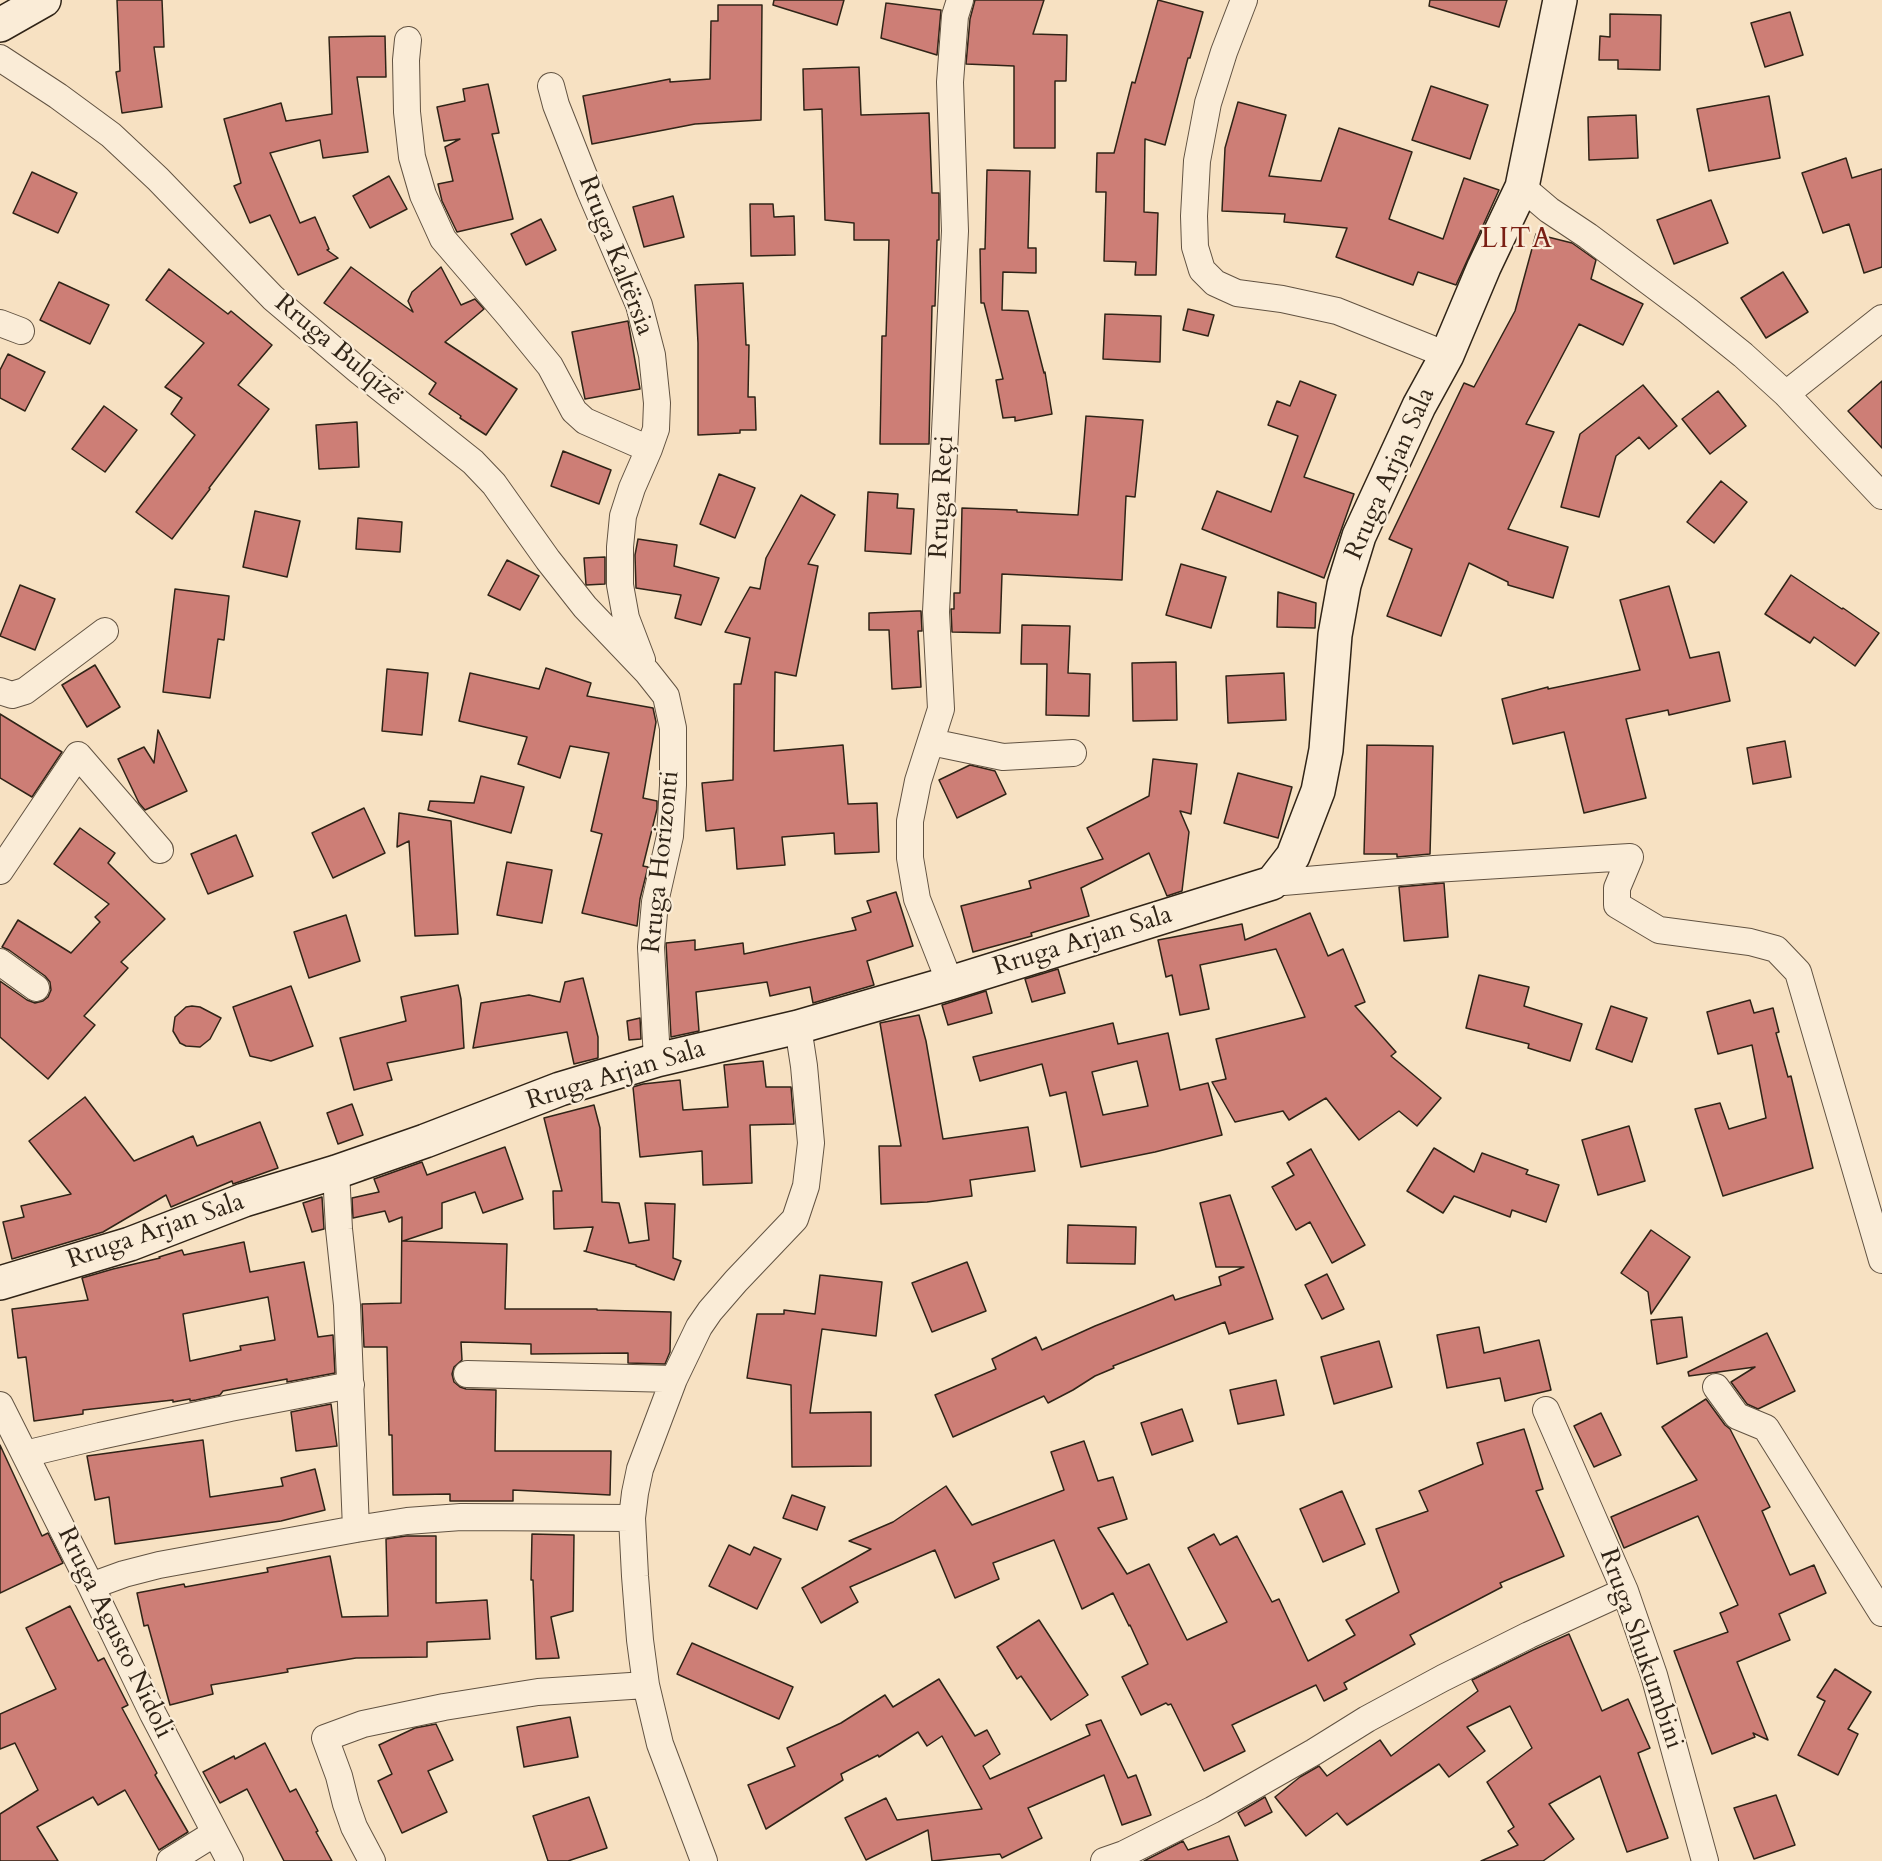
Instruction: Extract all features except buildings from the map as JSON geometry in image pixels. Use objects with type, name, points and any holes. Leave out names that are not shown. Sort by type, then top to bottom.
[{"type":"street","points":[[0,25],[44,0]]},
{"type":"street","name":"Rruga Reçi","points":[[950,983],[917,899],[910,858],[910,821],[918,781],[941,709],[936,612],[951,348],[955,231],[950,82],[955,16],[960,0]]},
{"type":"street","points":[[1244,0],[1208,103],[1197,161],[1195,247],[1202,270],[1215,283],[1237,292],[1338,311],[1446,355]]},
{"type":"street","name":"Rruga Arjan Sala","points":[[0,1283],[130,1244],[244,1200],[336,1172],[425,1141],[561,1089],[657,1060],[798,1027],[950,983],[1272,883],[1293,856],[1318,791],[1326,750],[1335,635],[1344,585],[1359,536],[1419,406],[1446,355],[1522,187],[1560,0]]},
{"type":"street","points":[[408,40],[407,112],[412,157],[423,195],[443,239],[550,366],[574,411],[585,422],[650,449]]},
{"type":"street","name":"Rruga Bulqizë","points":[[0,58],[58,96],[111,135],[158,179],[273,297],[359,371],[472,462],[494,484],[585,607],[647,672]]},
{"type":"street","name":"Rruga Kaltërsia","points":[[551,86],[556,105],[590,191],[639,305],[652,355],[657,403],[656,429],[623,516],[620,547],[620,585],[626,618],[647,672]]},
{"type":"street","points":[[1522,187],[1549,210],[1597,242],[1743,355],[1786,394],[1882,496]]},
{"type":"street","points":[[1786,394],[1882,318]]},
{"type":"street","points":[[0,690],[12,695],[25,691],[105,631]]},
{"type":"street","name":"Rruga Horizonti","points":[[647,672],[666,696],[673,728],[673,785],[669,836],[655,902],[651,947],[657,1060]]},
{"type":"street","points":[[931,741],[1003,757],[1073,753]]},
{"type":"street","points":[[0,871],[78,755],[160,850]]},
{"type":"street","points":[[1272,883],[1446,868],[1630,857],[1617,888],[1617,905],[1659,930],[1750,942],[1776,949],[1798,972],[1882,1260]]},
{"type":"street","points":[[0,962],[36,988]]},
{"type":"street","points":[[704,1861],[660,1744],[646,1685],[640,1640],[633,1518],[634,1493],[640,1468],[689,1346],[710,1311],[795,1219],[806,1186],[811,1143],[798,1027]]},
{"type":"street","points":[[336,1172],[347,1305],[356,1528]]},
{"type":"street","points":[[467,1374],[674,1379]]},
{"type":"street","points":[[25,1454],[208,1413],[351,1385]]},
{"type":"street","points":[[1716,1387],[1737,1416],[1766,1428],[1882,1613]]},
{"type":"street","name":"Rruga Agusto Nidoli","points":[[0,1405],[153,1714],[230,1861]]},
{"type":"street","name":"Rruga Shukumbini","points":[[1546,1410],[1625,1591],[1657,1686],[1705,1861]]},
{"type":"street","points":[[91,1586],[159,1565],[356,1528],[407,1521],[461,1517],[633,1518]]},
{"type":"street","points":[[1104,1861],[1124,1854],[1212,1810],[1367,1719],[1443,1678],[1625,1591]]},
{"type":"street","points":[[372,1861],[354,1827],[325,1738],[363,1724],[444,1707],[538,1692],[646,1685]]},
{"type":"street","points":[[170,1861],[215,1833]]},
{"type":"district","name":"LITA","points":[[1517,241]]}]
